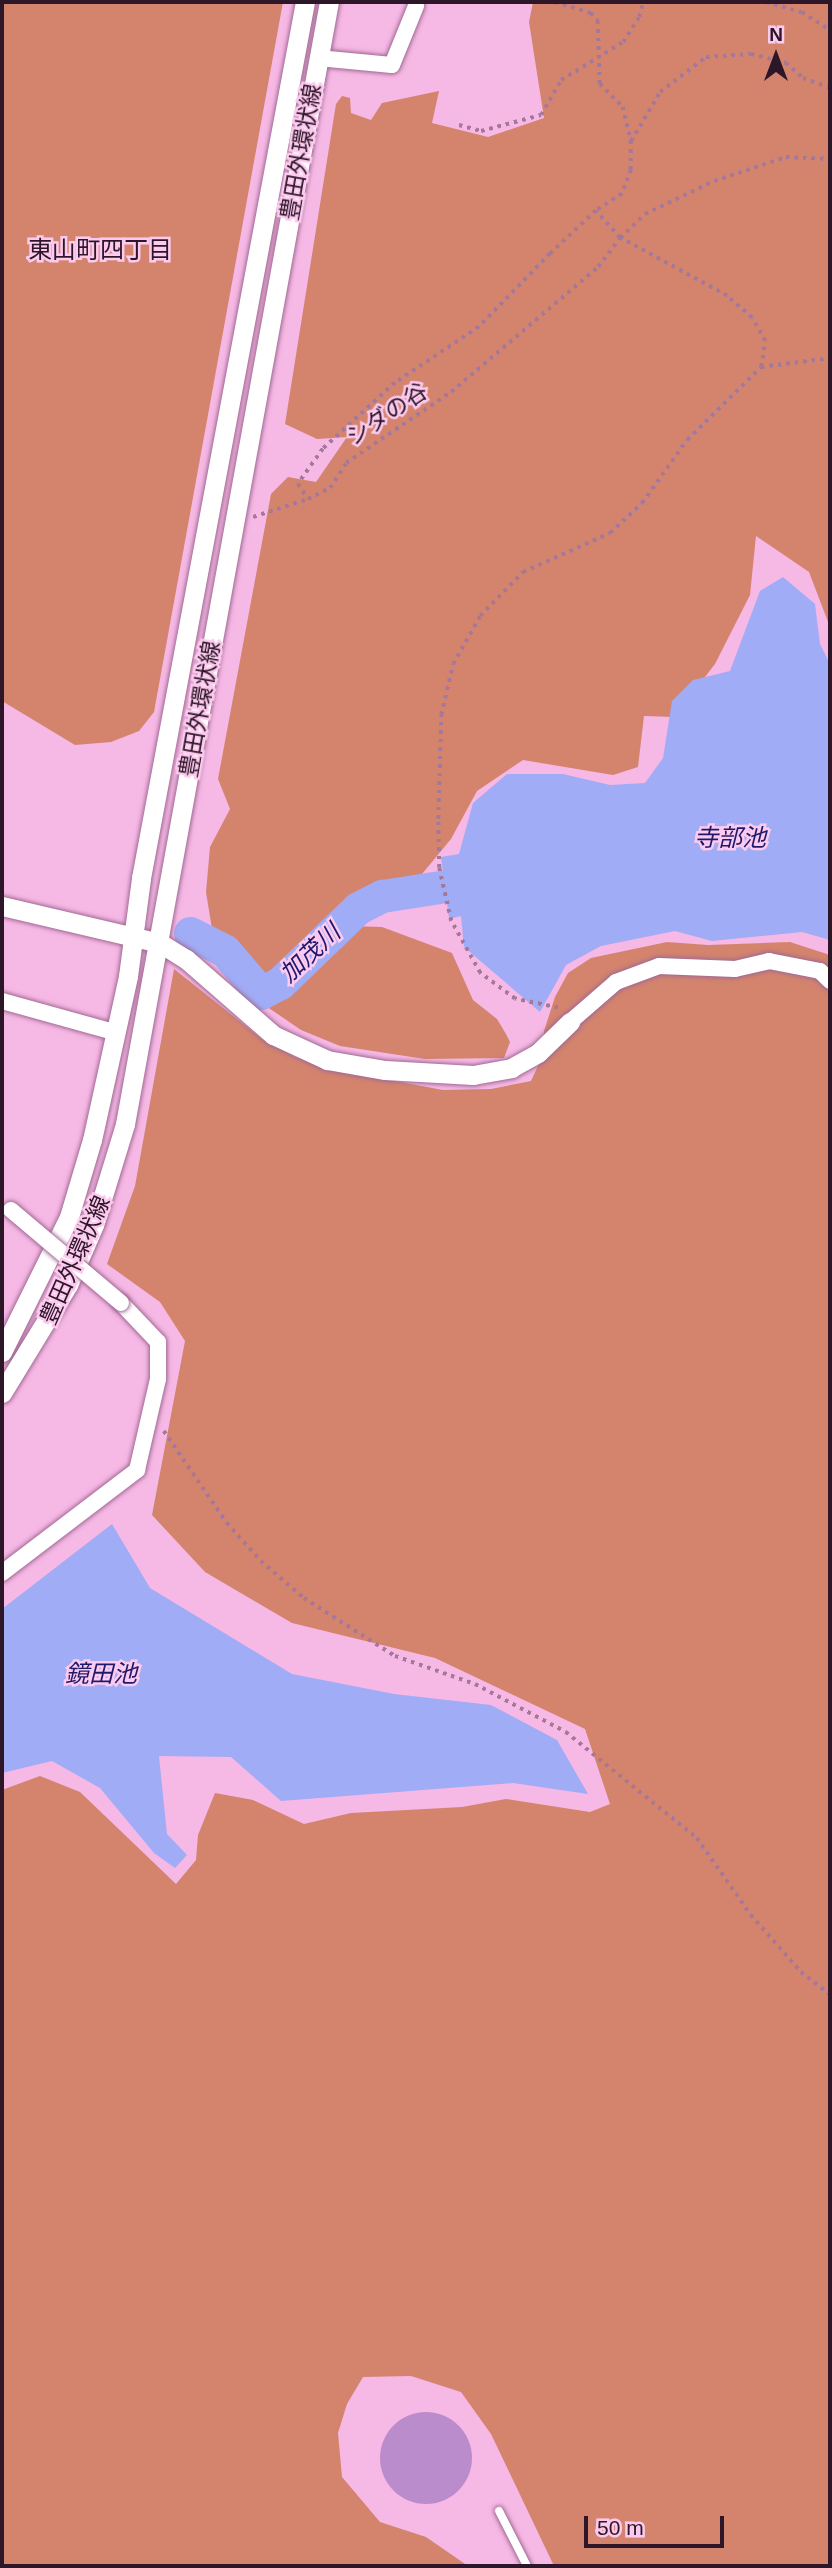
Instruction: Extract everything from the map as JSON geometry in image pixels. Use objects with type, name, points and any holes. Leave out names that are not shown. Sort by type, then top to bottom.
[{"type":"street","name":"豊田外環状線","points":[[2,1352],[69,1217],[92,1140],[133,933],[305,2]]},
{"type":"street","name":"豊田外環状線","points":[[2,1393],[55,1308],[94,1225],[125,1124],[160,943],[166,883],[328,2]]},
{"type":"street","points":[[318,58],[392,65],[416,6]]},
{"type":"street","points":[[2,906],[133,933],[160,943],[186,959],[273,1035],[327,1060],[385,1070],[473,1075],[510,1068],[538,1053],[570,1021],[616,982],[659,965],[735,969],[769,961],[820,971],[830,981]]},
{"type":"street","points":[[2,1001],[114,1032]]},
{"type":"street","points":[[2,1573],[137,1470],[158,1380],[158,1342],[121,1303],[7,1206]]},
{"type":"lane","points":[[499,2511],[527,2566]]},
{"type":"path","points":[[555,2],[591,13],[598,21],[597,60],[600,84],[623,107],[631,141],[631,170],[622,194],[596,211],[620,238],[727,296],[752,317],[765,341],[761,367],[687,440],[642,503],[610,533],[523,572],[480,616],[453,664],[442,715],[438,819],[439,868],[451,921],[480,973],[515,999],[558,1008],[570,1021]]},
{"type":"path","points":[[459,125],[481,131],[541,115],[561,80],[623,42],[644,2]]},
{"type":"path","points":[[766,2],[802,12],[830,30]]},
{"type":"path","points":[[631,141],[660,92],[706,57],[751,54],[786,63],[803,78],[830,88]]},
{"type":"path","name":"シダの谷","points":[[596,211],[479,327],[395,383],[323,449],[298,484],[308,499],[330,488],[346,463],[451,392],[517,337],[598,267],[620,238],[645,214],[714,181],[786,157],[830,159]]},
{"type":"path","points":[[761,367],[830,358]]},
{"type":"path","points":[[251,517],[308,499]]},
{"type":"path","points":[[152,1411],[198,1485],[261,1561],[304,1598],[395,1657],[475,1684],[566,1731],[697,1838],[751,1915],[801,1972],[830,1995]]},
{"type":"shaded area","points":[[2,2],[283,2],[154,712],[139,731],[111,742],[75,745],[2,701]]},
{"type":"shaded area","points":[[533,2],[830,2],[830,627],[809,572],[756,536],[750,595],[715,664],[674,717],[644,716],[638,767],[613,775],[523,760],[477,791],[451,839],[422,874],[355,897],[318,925],[262,983],[212,929],[206,892],[210,847],[230,809],[218,779],[271,494],[288,477],[316,482],[347,437],[317,439],[285,424],[336,104],[342,96],[350,98],[351,113],[371,120],[382,103],[439,91],[432,123],[488,137],[544,118],[529,22]]},
{"type":"shaded area","points":[[348,926],[382,927],[452,953],[473,1000],[497,1019],[510,1042],[504,1058],[425,1059],[340,1046],[301,1030],[263,1004]]},
{"type":"shaded area","points":[[667,942],[708,945],[790,942],[830,955],[830,2566],[554,2566],[491,2434],[461,2392],[411,2376],[363,2377],[347,2404],[338,2433],[342,2477],[380,2522],[426,2537],[468,2566],[2,2566],[2,1790],[40,1776],[80,1792],[176,1884],[196,1860],[198,1835],[215,1793],[253,1800],[304,1824],[351,1813],[462,1807],[506,1799],[590,1812],[610,1804],[585,1729],[435,1658],[292,1623],[205,1572],[152,1515],[185,1341],[160,1302],[107,1264],[135,1186],[174,969],[262,1039],[295,1057],[336,1070],[443,1090],[491,1089],[531,1081],[543,1055],[544,1031],[555,997],[568,973],[591,958]]},
{"type":"water","name":"寺部池","points":[[783,577],[815,604],[820,644],[830,664],[830,940],[802,932],[712,941],[675,931],[601,946],[566,965],[540,1012],[464,947],[461,916],[449,919],[441,857],[459,854],[473,803],[507,774],[563,774],[610,785],[645,783],[663,758],[672,701],[693,680],[730,671],[760,591]]},
{"type":"water","name":"鏡田池","points":[[112,1524],[150,1588],[292,1674],[394,1694],[491,1705],[557,1740],[588,1794],[513,1783],[281,1801],[231,1757],[159,1756],[167,1834],[187,1855],[175,1868],[154,1853],[100,1788],[52,1761],[2,1773],[2,1609]]},
{"type":"building","points":[[426,2412],[452,2420],[464,2432],[472,2458],[464,2484],[452,2496],[426,2504],[400,2496],[388,2484],[380,2458],[388,2432],[400,2420]]},
{"type":"waterway","name":"加茂川","points":[[190,933],[225,951],[261,993],[280,983],[358,908],[382,896],[446,886]]},
{"type":"district","name":"東山町四丁目","points":[[100,250]]}]
